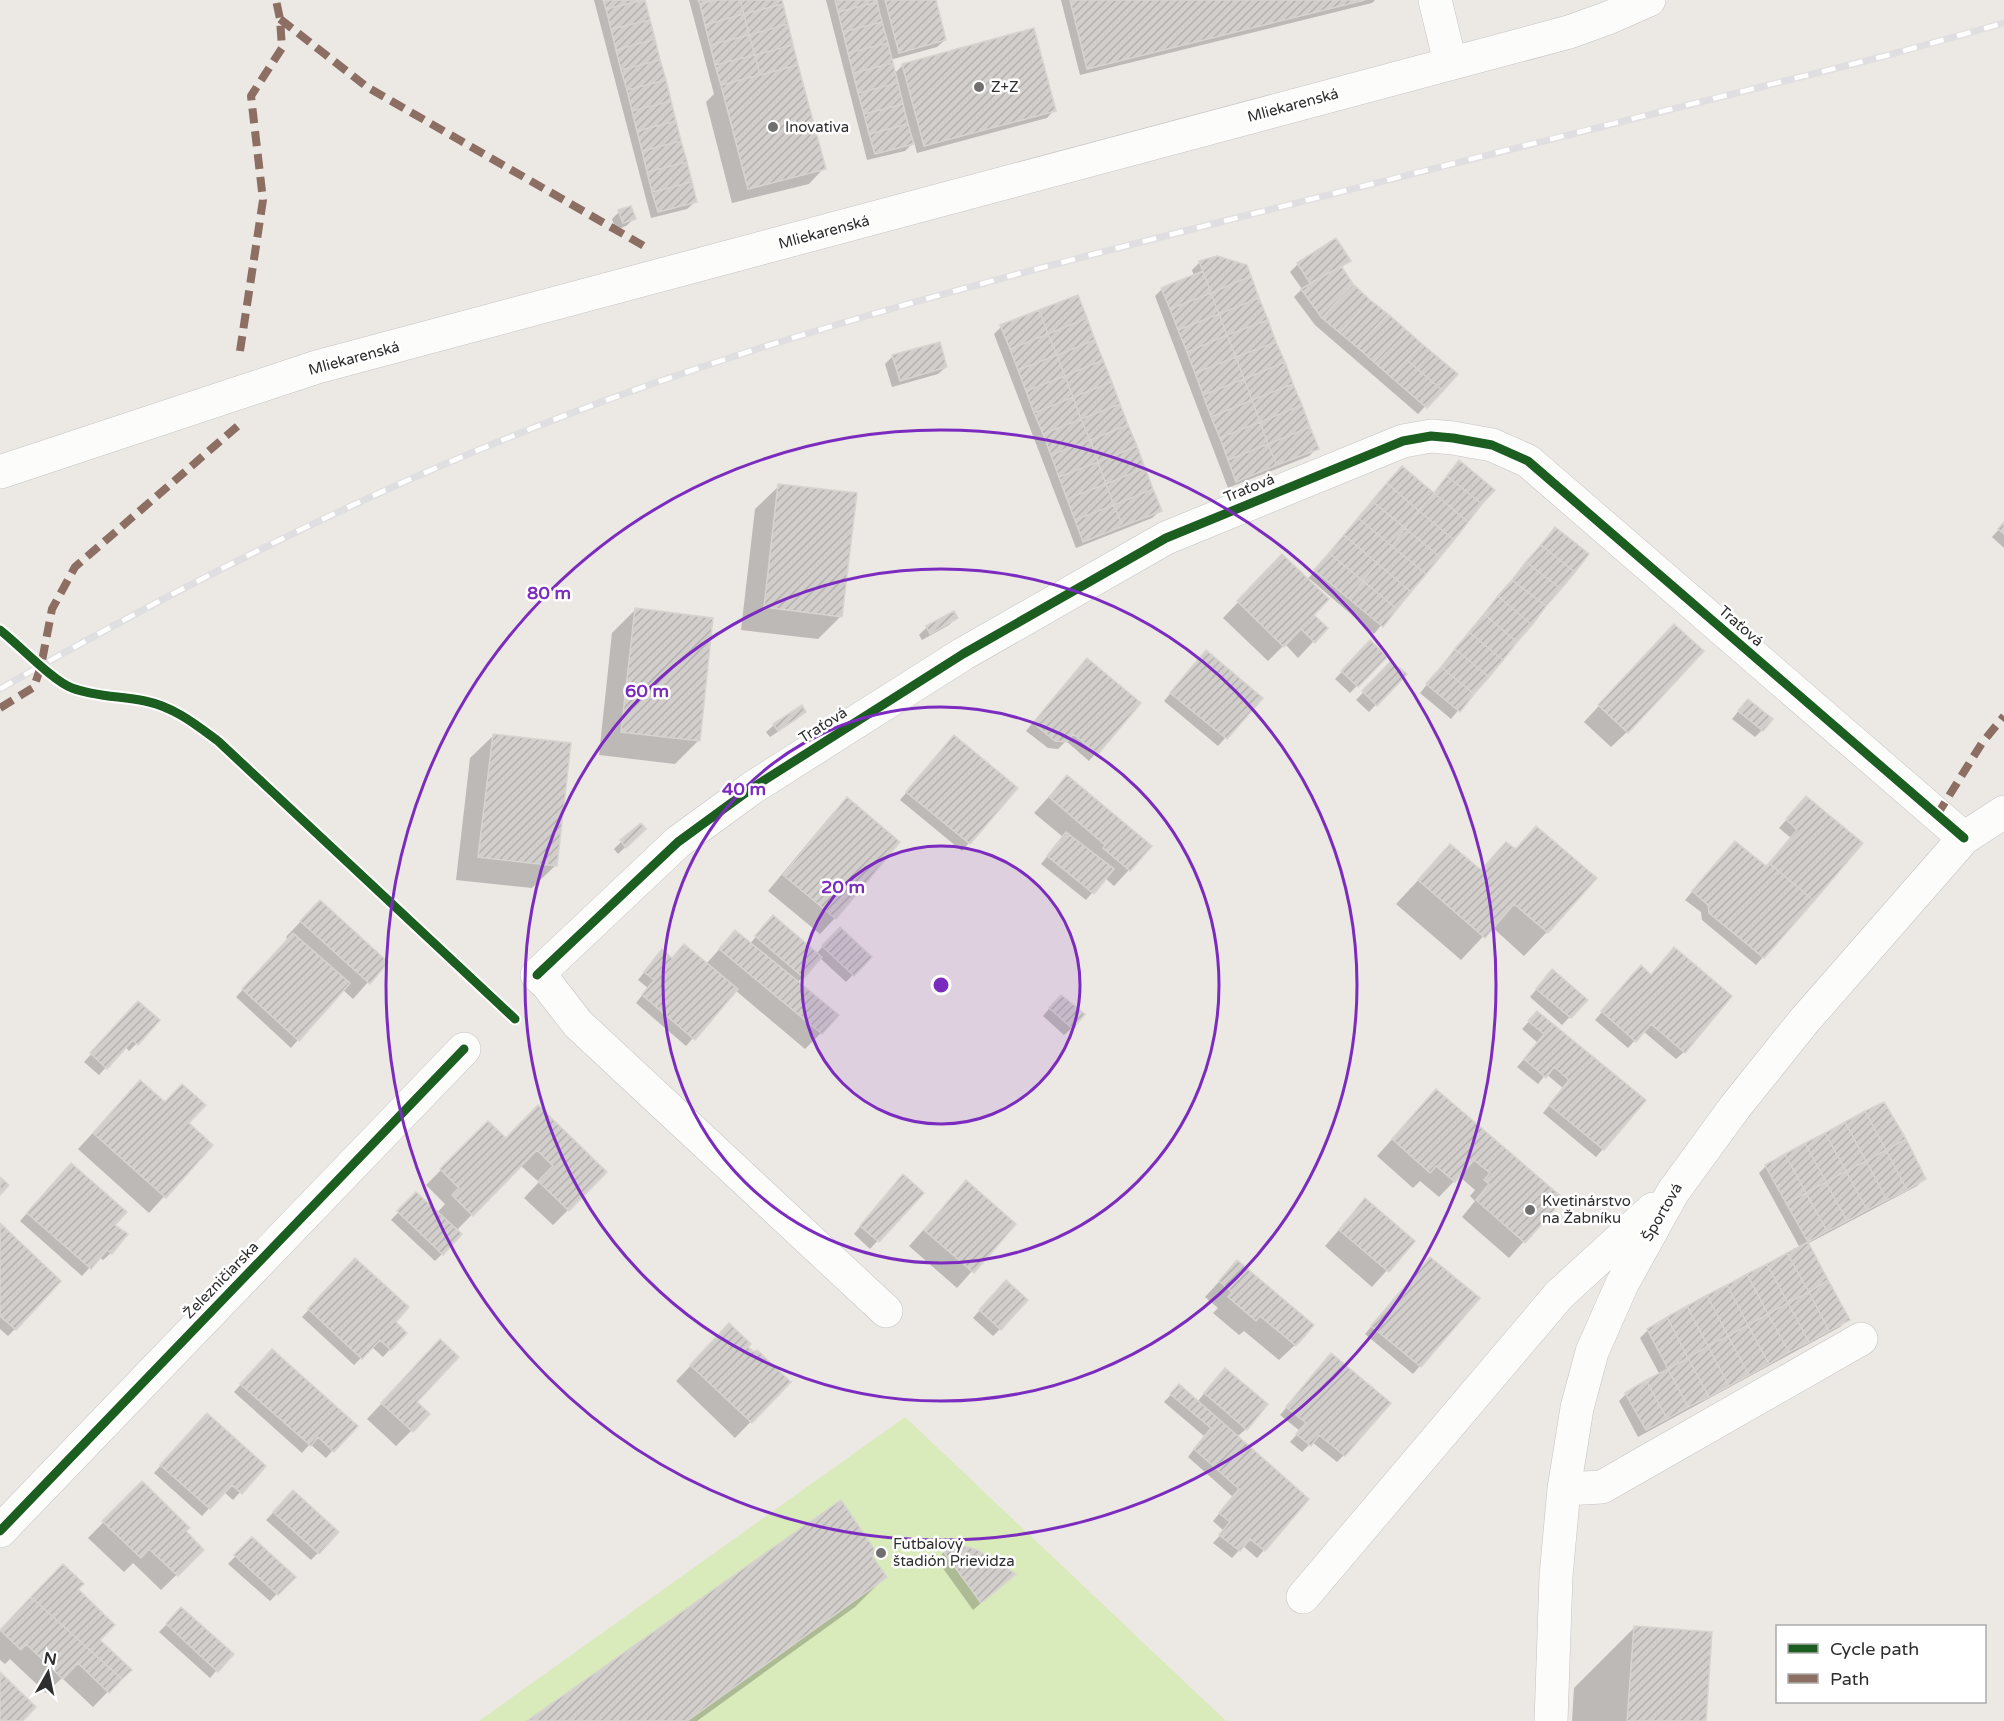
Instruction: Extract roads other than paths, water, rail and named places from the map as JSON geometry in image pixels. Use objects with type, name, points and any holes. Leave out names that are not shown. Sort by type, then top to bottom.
[{"type":"street","points":[[1435,0],[1450,62]]},
{"type":"street","name":"Mliekarenská","points":[[0,472],[317,367],[1569,32],[1649,0]]},
{"type":"street","name":"Traťová","points":[[886,1311],[578,1024],[547,984],[537,975],[678,842],[752,788],[963,654],[1166,538],[1403,441],[1431,436],[1492,445],[1528,461],[1964,838]]},
{"type":"street","name":"Športová","points":[[1551,1721],[1556,1576],[1564,1489],[1577,1408],[1593,1352],[1622,1284],[1673,1191],[1735,1107],[1797,1029],[1964,838],[2004,813]]},
{"type":"street","name":"Železničiarska","points":[[0,1532],[464,1049]]},
{"type":"street","points":[[1303,1597],[1559,1295],[1673,1191]]},
{"type":"street","points":[[1564,1489],[1602,1487],[1861,1339]]},
{"type":"railway","points":[[0,689],[138,612],[350,506],[495,443],[569,414],[737,355],[907,304],[1079,258],[1885,56],[2004,23]]},
{"type":"place","name":"Z+Z","points":[[979,87]]},
{"type":"place","name":"Inovativa","points":[[773,127]]},
{"type":"place","name":"Kvetinárstvo na Žabníku","points":[[1530,1210]]},
{"type":"place","name":"Futbalový štadión Prievidza","points":[[881,1553]]}]
